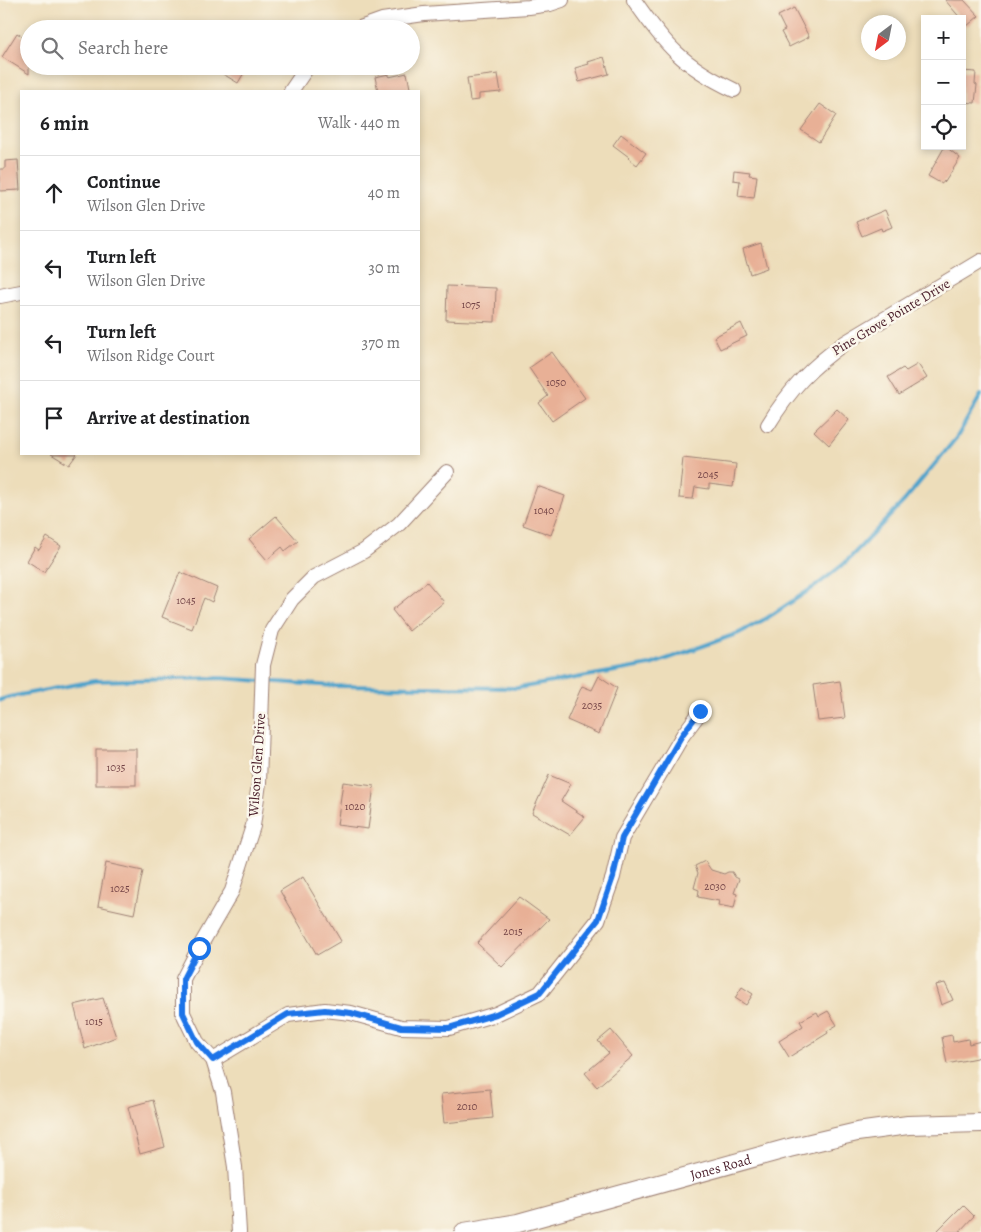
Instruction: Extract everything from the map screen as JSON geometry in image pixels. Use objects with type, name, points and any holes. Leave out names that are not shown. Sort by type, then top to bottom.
[{"type":"street","points":[[382,20],[424,14],[529,7],[562,0]]},
{"type":"street","points":[[634,0],[655,31],[676,54],[690,66],[734,90]]},
{"type":"street","points":[[292,90],[302,75]]},
{"type":"street","name":"Pine Grove Pointe Drive","points":[[768,425],[793,388],[825,357],[846,342],[981,261]]},
{"type":"street","points":[[0,296],[20,292]]},
{"type":"street","name":"Wilson Glen Drive","points":[[238,1232],[235,1167],[230,1125],[223,1092],[213,1060],[197,1042],[183,1013],[183,979],[232,891],[253,826],[259,783],[263,665],[272,630],[292,599],[314,577],[364,551],[399,524],[447,472]]},
{"type":"street","points":[[213,1060],[288,1014],[325,1010],[351,1013],[401,1027],[449,1028],[496,1014],[540,993],[598,920],[613,877],[622,838],[682,735],[700,711]]},
{"type":"street","name":"Jones Road","points":[[464,1232],[518,1223],[789,1148],[857,1132],[908,1125],[981,1123]]},
{"type":"building","points":[[945,0],[964,0],[979,16],[967,26],[966,15],[958,15]]},
{"type":"building","points":[[794,8],[809,37],[789,47],[781,32],[785,30],[778,16]]},
{"type":"building","points":[[17,33],[20,35],[20,68],[2,57]]},
{"type":"building","points":[[604,57],[609,74],[579,82],[575,68]]},
{"type":"building","points":[[966,71],[976,72],[975,103],[966,102]]},
{"type":"building","points":[[498,74],[501,92],[479,94],[479,100],[470,101],[467,78]]},
{"type":"building","points":[[225,75],[243,75],[238,83]]},
{"type":"building","points":[[389,75],[389,77],[407,75],[410,88],[408,90],[378,90],[375,77]]},
{"type":"building","points":[[820,104],[836,115],[819,142],[801,130]]},
{"type":"building","points":[[621,134],[646,153],[637,165],[613,145]]},
{"type":"building","points":[[943,150],[950,150],[960,158],[942,184],[928,176]]},
{"type":"building","points":[[18,160],[20,190],[0,191],[0,169],[5,169],[5,161]]},
{"type":"building","points":[[734,170],[750,172],[749,175],[757,176],[754,198],[738,196],[740,181],[733,180]]},
{"type":"building","points":[[885,210],[892,227],[882,231],[881,228],[862,236],[856,222]]},
{"type":"building","points":[[761,243],[767,268],[750,274],[743,249]]},
{"type":"building","points":[[447,286],[496,288],[495,322],[446,320]]},
{"type":"building","points":[[741,323],[747,336],[720,349],[714,337]]},
{"type":"building","points":[[552,352],[585,398],[552,421],[539,403],[548,396],[529,368]]},
{"type":"building","points":[[918,364],[927,378],[899,395],[888,377],[903,368],[906,371]]},
{"type":"building","points":[[837,409],[849,420],[829,445],[814,431]]},
{"type":"building","points":[[53,455],[76,455],[69,465]]},
{"type":"building","points":[[683,458],[736,464],[733,487],[709,484],[709,489],[695,487],[693,499],[679,498]]},
{"type":"building","points":[[537,486],[565,496],[551,535],[523,525]]},
{"type":"building","points":[[276,516],[298,541],[285,551],[282,547],[267,560],[249,539]]},
{"type":"building","points":[[47,537],[61,546],[44,572],[27,561],[35,547],[39,550]]},
{"type":"building","points":[[180,572],[217,588],[212,602],[204,598],[192,629],[162,617]]},
{"type":"building","points":[[427,582],[444,602],[409,631],[392,610]]},
{"type":"building","points":[[599,676],[617,688],[599,734],[567,720],[582,686],[592,690]]},
{"type":"building","points":[[840,681],[845,718],[818,721],[813,685]]},
{"type":"building","points":[[96,749],[136,749],[136,785],[96,785]]},
{"type":"building","points":[[549,775],[571,784],[561,801],[585,817],[570,835],[532,813]]},
{"type":"building","points":[[343,782],[374,786],[368,829],[337,825]]},
{"type":"building","points":[[705,861],[711,870],[724,874],[732,872],[739,879],[734,893],[737,894],[734,908],[718,905],[719,901],[698,897],[699,890],[694,888],[698,873],[695,866]]},
{"type":"building","points":[[106,863],[143,871],[134,914],[98,906]]},
{"type":"building","points":[[303,877],[341,941],[317,955],[280,891]]},
{"type":"building","points":[[519,897],[549,919],[502,967],[477,943]]},
{"type":"building","points":[[945,983],[953,1000],[941,1005],[935,985]]},
{"type":"building","points":[[742,987],[753,994],[746,1005],[735,998]]},
{"type":"building","points":[[103,998],[116,1037],[85,1049],[74,1005]]},
{"type":"building","points":[[828,1011],[837,1025],[827,1031],[828,1033],[789,1057],[779,1041],[803,1026],[800,1021],[817,1012],[819,1016]]},
{"type":"building","points":[[611,1030],[633,1056],[597,1087],[585,1073],[609,1053],[598,1041]]},
{"type":"building","points":[[952,1035],[953,1042],[968,1039],[969,1044],[981,1041],[981,1057],[947,1064],[942,1037]]},
{"type":"building","points":[[490,1089],[493,1118],[444,1123],[441,1094]]},
{"type":"building","points":[[153,1100],[165,1147],[140,1154],[128,1107]]},
{"type":"building","points":[[963,1205],[974,1216],[959,1232],[936,1232]]},
{"type":"waterway","points":[[0,700],[94,681],[220,678],[335,686],[518,688],[650,665],[739,633],[767,618],[817,585],[845,563],[905,500],[957,437],[981,395]]},
{"type":"route","points":[[199,948],[183,979],[183,1013],[197,1042],[213,1060],[256,1036],[288,1014],[325,1010],[351,1013],[401,1027],[449,1028],[496,1014],[540,993],[598,920],[613,877],[622,838],[682,735],[700,711]]}]
